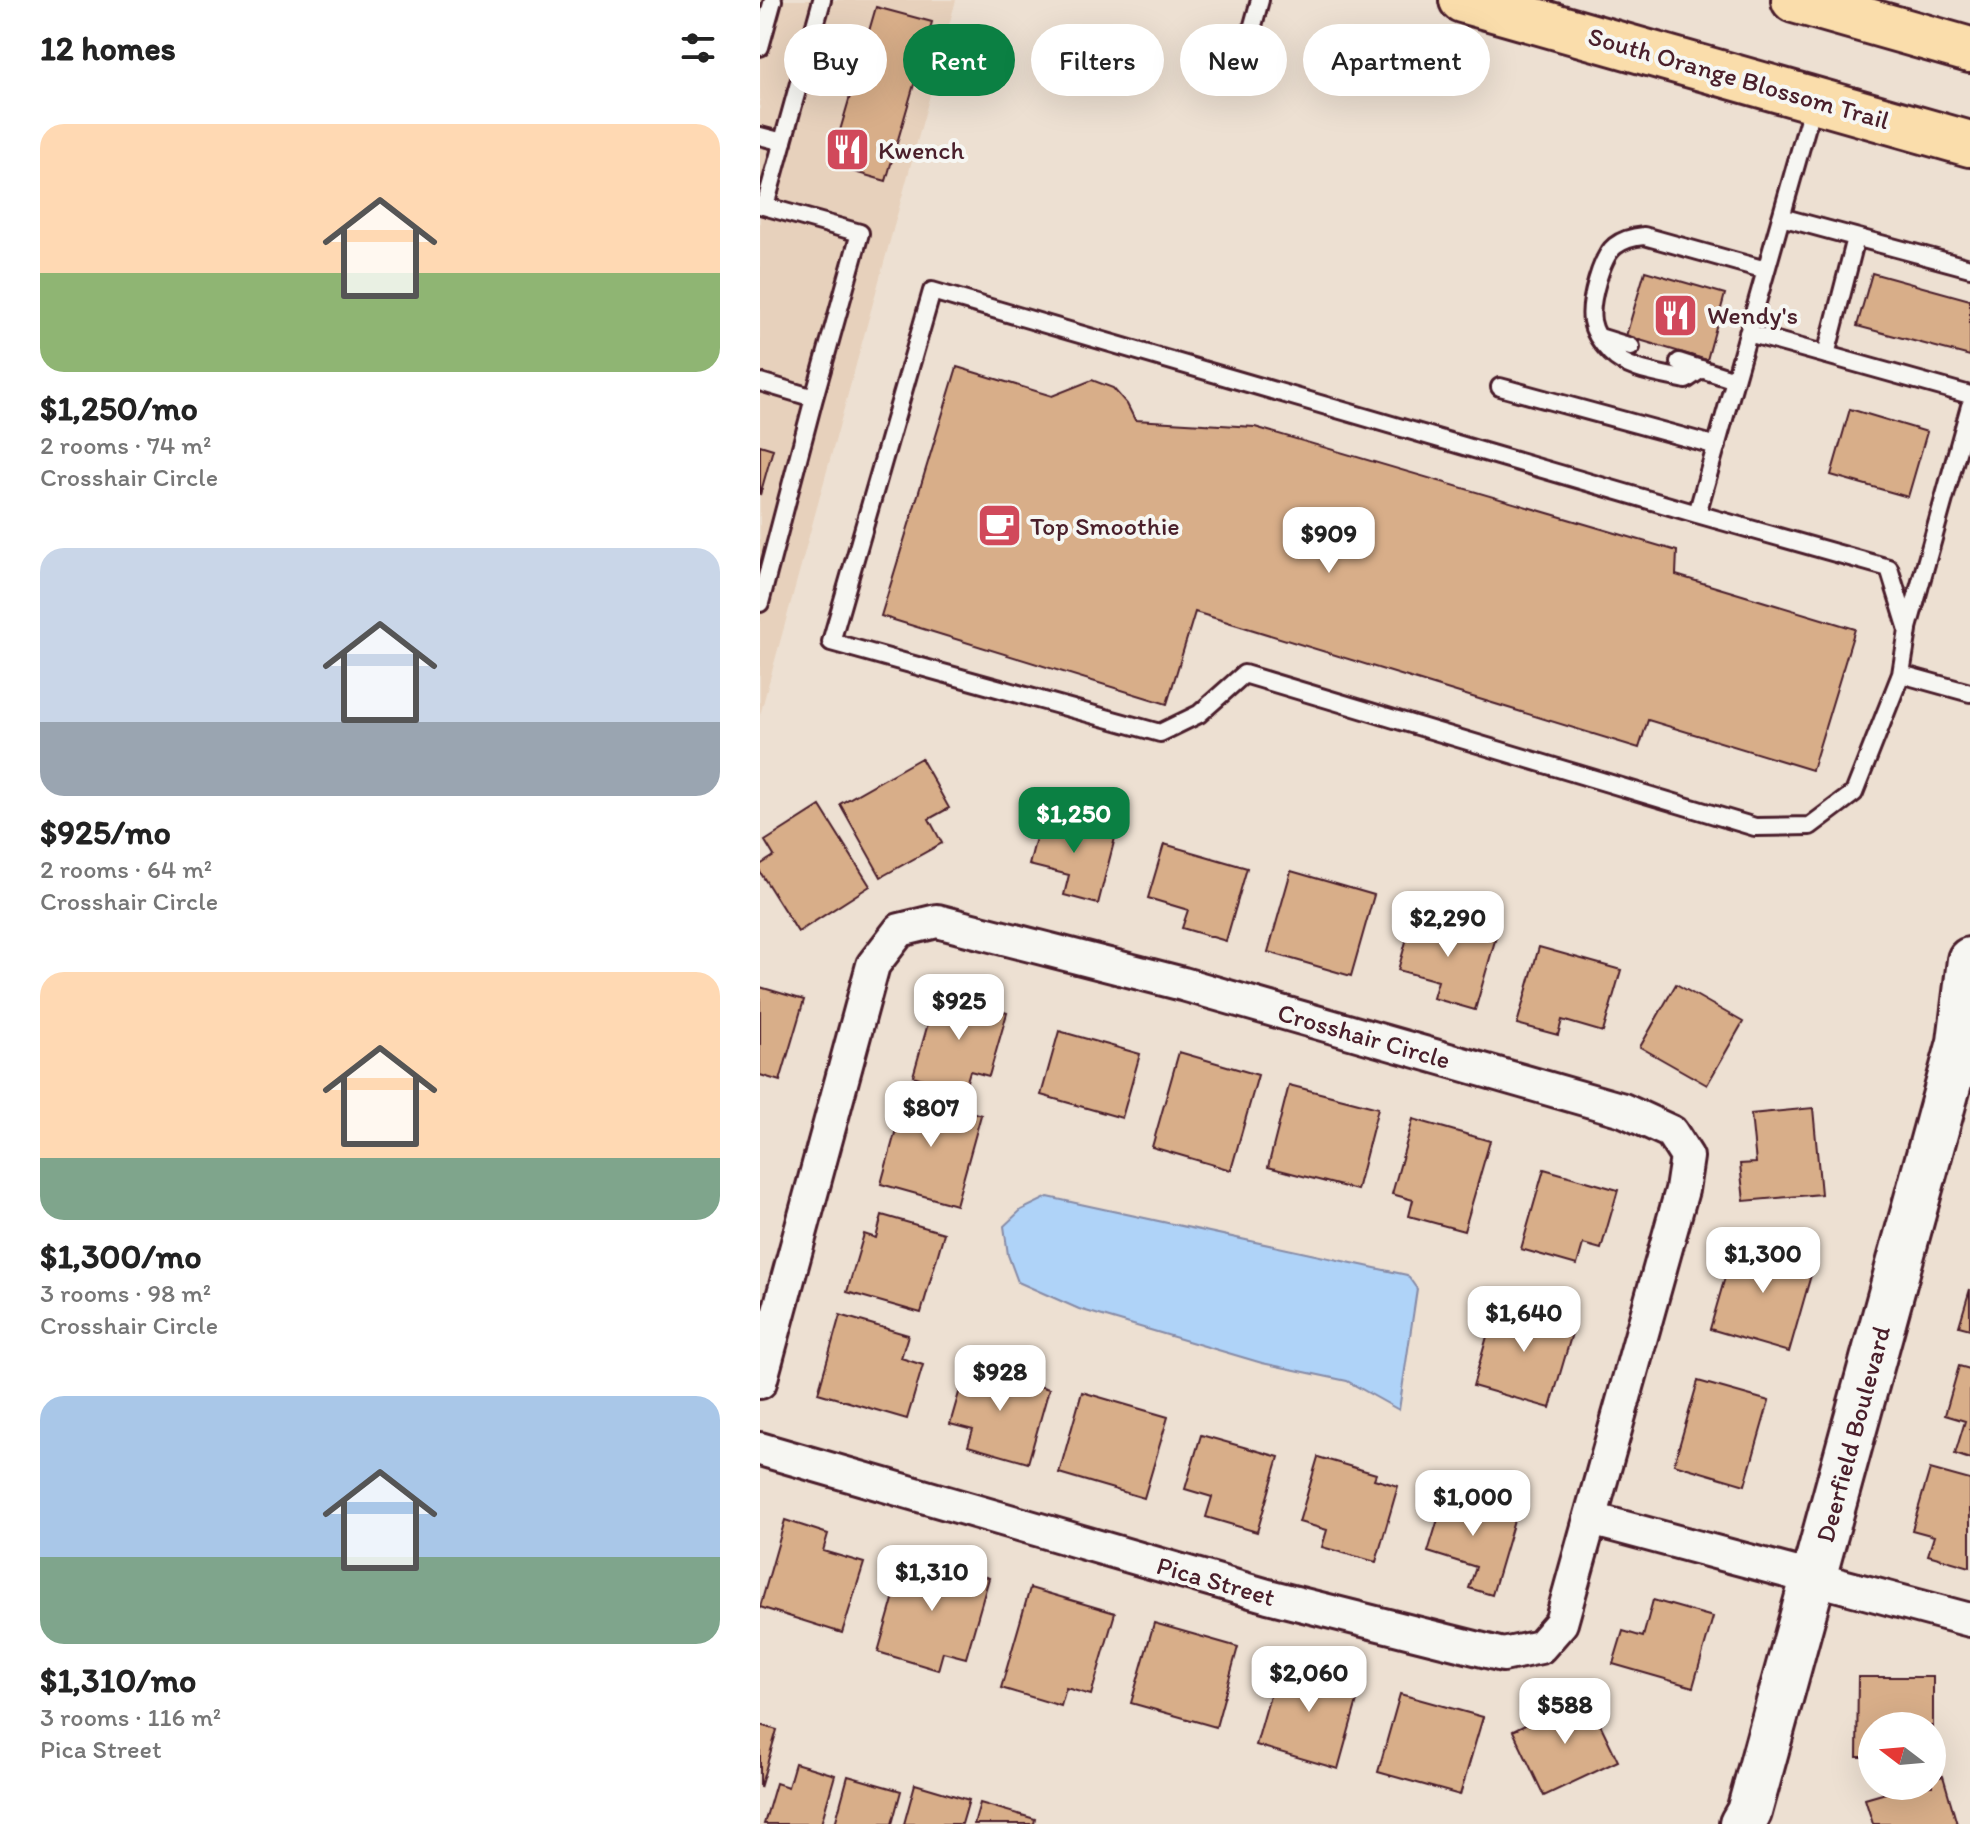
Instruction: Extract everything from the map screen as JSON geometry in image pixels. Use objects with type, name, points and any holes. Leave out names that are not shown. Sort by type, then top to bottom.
[{"type":"main road","name":"South Orange Blossom Trail","points":[[1462,0],[1970,144]]},
{"type":"main road","points":[[1794,0],[1970,50]]},
{"type":"street","name":"Crosshair Circle","points":[[760,1382],[873,965],[900,930],[937,921],[1183,984],[1623,1110],[1671,1132],[1687,1157],[1682,1190],[1591,1519]]},
{"type":"street","name":"Deerfield Boulevard","points":[[1742,1824],[1749,1812],[1965,1032],[1970,960]]},
{"type":"street","name":"Pica Street","points":[[760,1449],[1268,1596],[1503,1655],[1540,1647],[1561,1623],[1591,1519]]},
{"type":"street","points":[[1591,1519],[1970,1620]]},
{"type":"lane","points":[[760,47],[773,0]]},
{"type":"lane","points":[[760,603],[860,233],[762,206],[822,0]]},
{"type":"lane","points":[[1253,24],[1260,0]]},
{"type":"lane","points":[[1697,514],[1814,100]]},
{"type":"lane","points":[[760,136],[783,142]]},
{"type":"lane","points":[[1781,217],[1970,268]]},
{"type":"lane","points":[[1702,369],[1686,380],[1627,365],[1612,355],[1597,336],[1592,321],[1591,306],[1605,259],[1613,247],[1627,238],[1644,236],[1766,270]]},
{"type":"lane","points":[[1826,355],[1856,238]]},
{"type":"lane","points":[[1908,630],[1889,568],[932,291],[831,642],[1160,733],[1199,714],[1244,674],[1755,827],[1810,826],[1854,793],[1901,674],[1908,630],[1970,406]]},
{"type":"lane","points":[[1748,333],[1970,395]]},
{"type":"lane","points":[[1597,336],[1631,347]]},
{"type":"lane","points":[[1679,362],[1735,380]]},
{"type":"lane","points":[[760,382],[814,398]]},
{"type":"lane","points":[[1500,387],[1717,446]]},
{"type":"lane","points":[[1901,674],[1970,693]]},
{"type":"shaded area","points":[[760,0],[956,0],[949,24],[903,24],[903,96],[930,96],[760,715]]},
{"type":"water","points":[[1048,1197],[1407,1275],[1417,1289],[1399,1410],[1347,1381],[1262,1363],[1079,1309],[1018,1282],[1008,1255],[1004,1226],[1021,1210]]},
{"type":"building","points":[[876,7],[932,22],[903,24],[903,96],[911,96],[886,181],[830,165],[850,96],[887,96],[887,24],[871,24]]},
{"type":"building","name":"Wendy's","points":[[1645,271],[1725,294],[1707,360],[1626,336]]},
{"type":"building","points":[[1872,273],[1970,300],[1970,356],[1857,326]]},
{"type":"building","points":[[957,367],[1052,396],[1092,380],[1113,388],[1127,404],[1135,420],[1255,427],[1677,551],[1676,575],[1855,629],[1812,770],[1648,720],[1639,748],[1195,612],[1167,704],[881,616]]},
{"type":"building","points":[[1850,409],[1927,432],[1908,497],[1831,475]]},
{"type":"building","points":[[760,445],[773,449],[760,495]]},
{"type":"building","points":[[921,758],[949,808],[929,819],[942,843],[881,877],[840,804]]},
{"type":"building","points":[[820,806],[870,886],[798,932],[760,872],[760,865],[774,856],[765,841]]},
{"type":"building","points":[[1042,814],[1116,834],[1098,904],[1064,895],[1069,875],[1029,865]]},
{"type":"building","points":[[1164,844],[1247,868],[1226,941],[1182,928],[1188,910],[1148,898]]},
{"type":"building","points":[[1291,871],[1374,895],[1351,976],[1268,952]]},
{"type":"building","points":[[1414,913],[1496,937],[1475,1010],[1433,998],[1438,981],[1398,970]]},
{"type":"building","points":[[1539,947],[1621,970],[1603,1032],[1562,1020],[1558,1035],[1517,1024]]},
{"type":"building","points":[[1676,984],[1743,1022],[1707,1085],[1640,1047]]},
{"type":"building","points":[[760,987],[804,1000],[780,1081],[760,1075]]},
{"type":"building","points":[[937,992],[1007,1013],[989,1076],[970,1071],[964,1091],[913,1076]]},
{"type":"building","points":[[1059,1031],[1140,1054],[1122,1118],[1041,1095]]},
{"type":"building","points":[[1179,1052],[1258,1075],[1231,1170],[1152,1147]]},
{"type":"building","points":[[1289,1085],[1378,1108],[1357,1190],[1268,1167]]},
{"type":"building","points":[[906,1093],[981,1115],[956,1205],[881,1184]]},
{"type":"building","points":[[1813,1108],[1821,1194],[1744,1201],[1740,1164],[1756,1163],[1751,1114]]},
{"type":"building","points":[[1413,1119],[1490,1141],[1464,1231],[1409,1216],[1413,1200],[1392,1194]]},
{"type":"building","points":[[1544,1169],[1618,1190],[1601,1249],[1583,1244],[1577,1265],[1521,1249]]},
{"type":"building","points":[[882,1215],[944,1233],[921,1313],[847,1292],[864,1234],[876,1238]]},
{"type":"building","points":[[1736,1239],[1815,1261],[1789,1352],[1710,1329]]},
{"type":"building","points":[[1970,1289],[1970,1329],[1959,1326]]},
{"type":"building","points":[[1497,1301],[1575,1323],[1550,1408],[1473,1386]]},
{"type":"building","points":[[840,1315],[908,1335],[901,1358],[923,1365],[907,1419],[818,1393]]},
{"type":"building","points":[[967,1365],[1049,1389],[1028,1463],[968,1446],[973,1430],[950,1424]]},
{"type":"building","points":[[1959,1366],[1970,1369],[1970,1459],[1955,1454],[1965,1421],[1945,1415]]},
{"type":"building","points":[[1698,1381],[1769,1401],[1745,1485],[1674,1464]]},
{"type":"building","points":[[1082,1392],[1168,1417],[1144,1498],[1059,1473]]},
{"type":"building","points":[[1201,1435],[1279,1457],[1257,1532],[1206,1517],[1212,1497],[1185,1489]]},
{"type":"building","points":[[1318,1457],[1376,1474],[1374,1479],[1398,1486],[1376,1562],[1322,1547],[1327,1530],[1299,1522]]},
{"type":"building","points":[[1930,1469],[1970,1480],[1970,1567],[1928,1555],[1934,1536],[1912,1530]]},
{"type":"building","points":[[1446,1493],[1516,1514],[1492,1595],[1469,1588],[1476,1567],[1428,1552]]},
{"type":"building","points":[[785,1520],[828,1534],[823,1551],[864,1563],[842,1633],[760,1607]]},
{"type":"building","points":[[906,1554],[989,1578],[966,1658],[943,1652],[938,1670],[878,1652]]},
{"type":"building","points":[[1030,1588],[1115,1613],[1091,1695],[1066,1688],[1061,1706],[1001,1688]]},
{"type":"building","points":[[1653,1600],[1713,1617],[1693,1687],[1613,1664],[1623,1631],[1643,1637]]},
{"type":"building","points":[[1154,1623],[1238,1647],[1216,1727],[1131,1703]]},
{"type":"building","points":[[1280,1660],[1362,1683],[1338,1769],[1256,1745]]},
{"type":"building","points":[[1858,1677],[1933,1677],[1933,1712],[1858,1712],[1857,1757]]},
{"type":"building","points":[[1400,1694],[1483,1717],[1460,1795],[1378,1772]]},
{"type":"building","points":[[1586,1695],[1618,1761],[1544,1796],[1513,1731]]},
{"type":"building","points":[[760,1725],[777,1730],[760,1788]]},
{"type":"building","points":[[795,1763],[835,1775],[821,1824],[764,1824],[776,1783],[788,1787]]},
{"type":"building","points":[[848,1776],[901,1791],[892,1824],[835,1824]]},
{"type":"building","points":[[915,1784],[969,1800],[962,1824],[904,1824]]},
{"type":"building","points":[[1946,1786],[1957,1824],[1873,1824],[1865,1800],[1946,1800]]},
{"type":"building","points":[[980,1803],[1035,1819],[1034,1824],[974,1824]]},
{"type":"place","name":"Kwench","points":[[847,150]]},
{"type":"place","name":"Wendy's","points":[[1676,315]]},
{"type":"place","name":"Top Smoothie","points":[[999,526]]}]
